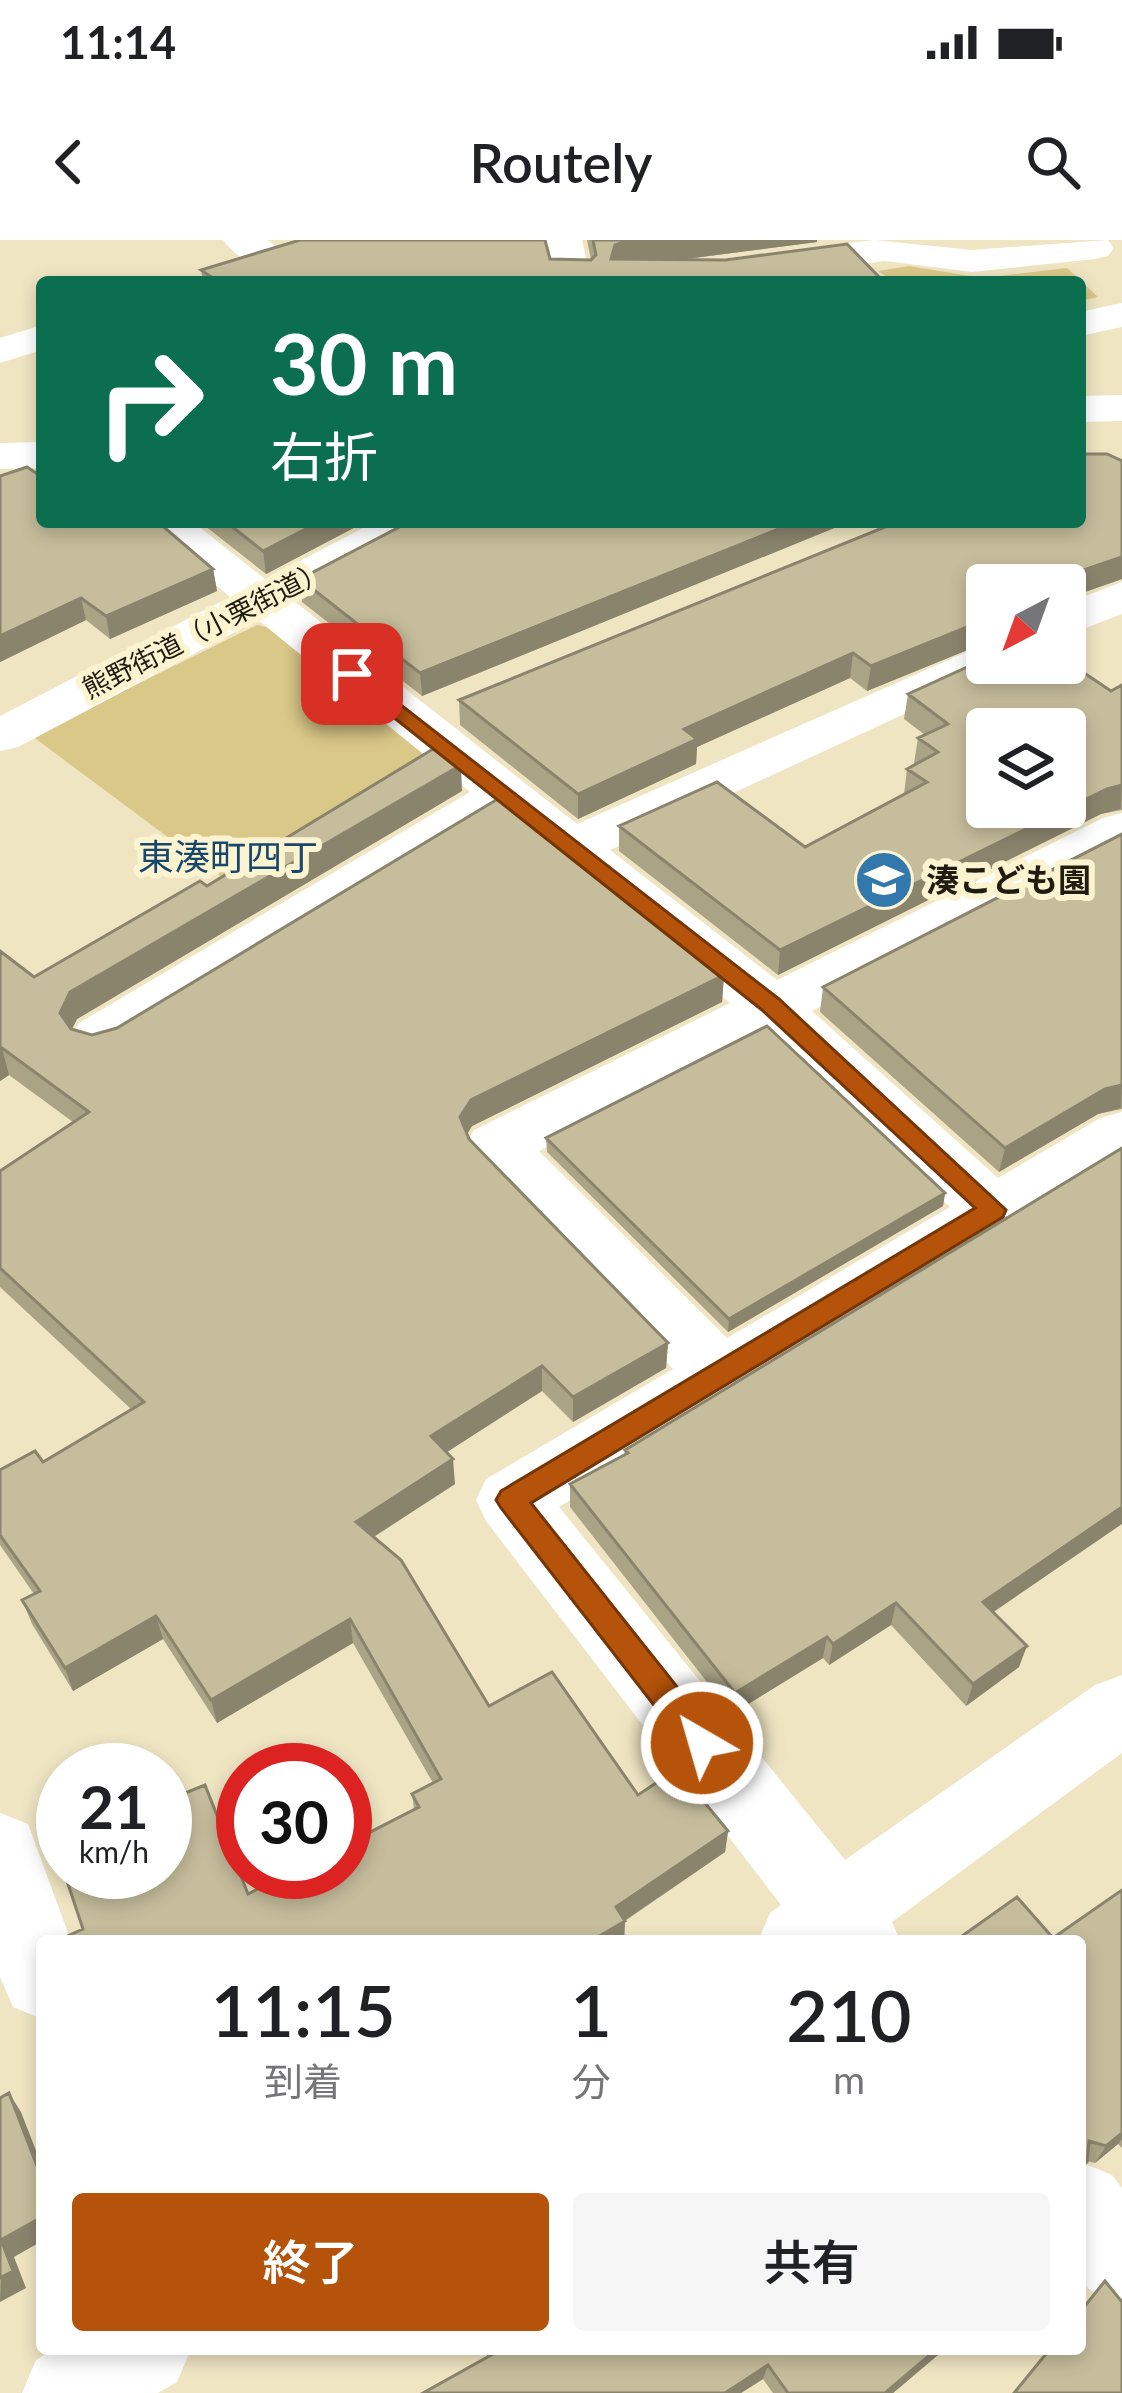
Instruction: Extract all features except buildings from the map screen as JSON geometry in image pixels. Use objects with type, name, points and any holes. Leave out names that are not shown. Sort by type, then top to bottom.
[{"type":"main road","points":[[562,240],[571,276]]},
{"type":"main road","points":[[679,276],[885,250],[972,261],[1091,244],[1122,278]]},
{"type":"main road","points":[[247,258],[313,247]]},
{"type":"main road","points":[[1086,323],[1122,315]]},
{"type":"main road","points":[[0,351],[36,339]]},
{"type":"main road","points":[[1086,412],[1122,412]]},
{"type":"main road","points":[[0,420],[36,420]]},
{"type":"main road","points":[[1086,445],[1122,445]]},
{"type":"main road","points":[[0,454],[36,454]]},
{"type":"main road","points":[[0,486],[24,474],[36,461]]},
{"type":"main road","points":[[172,528],[261,602],[434,713],[504,794],[770,1005],[993,1210]]},
{"type":"main road","name":"熊野街道（小栗街道）","points":[[0,736],[398,528]]},
{"type":"main road","points":[[1086,612],[1122,596]]},
{"type":"main road","points":[[572,847],[966,668]]},
{"type":"main road","points":[[100,1036],[504,794]]},
{"type":"main road","points":[[719,1375],[496,1146],[1122,830]]},
{"type":"main road","points":[[1122,1134],[511,1500],[832,1933],[1122,1709]]},
{"type":"main road","points":[[0,1851],[36,1960]]},
{"type":"main road","points":[[1086,2214],[1122,2258]]},
{"type":"main road","points":[[69,2393],[135,2355]]},
{"type":"main road","points":[[167,2355],[180,2393]]},
{"type":"shaded area","points":[[909,266],[970,276],[885,276],[878,271]]},
{"type":"shaded area","points":[[1067,268],[1076,276],[999,276]]},
{"type":"shaded area","points":[[257,625],[277,629],[445,767],[239,890],[32,736]]},
{"type":"place","name":"湊こども園","points":[[884,880]]},
{"type":"district","name":"東湊町四丁","points":[[228,857]]},
{"type":"route","points":[[352,674],[770,1005],[993,1210],[511,1500],[702,1743]]}]
